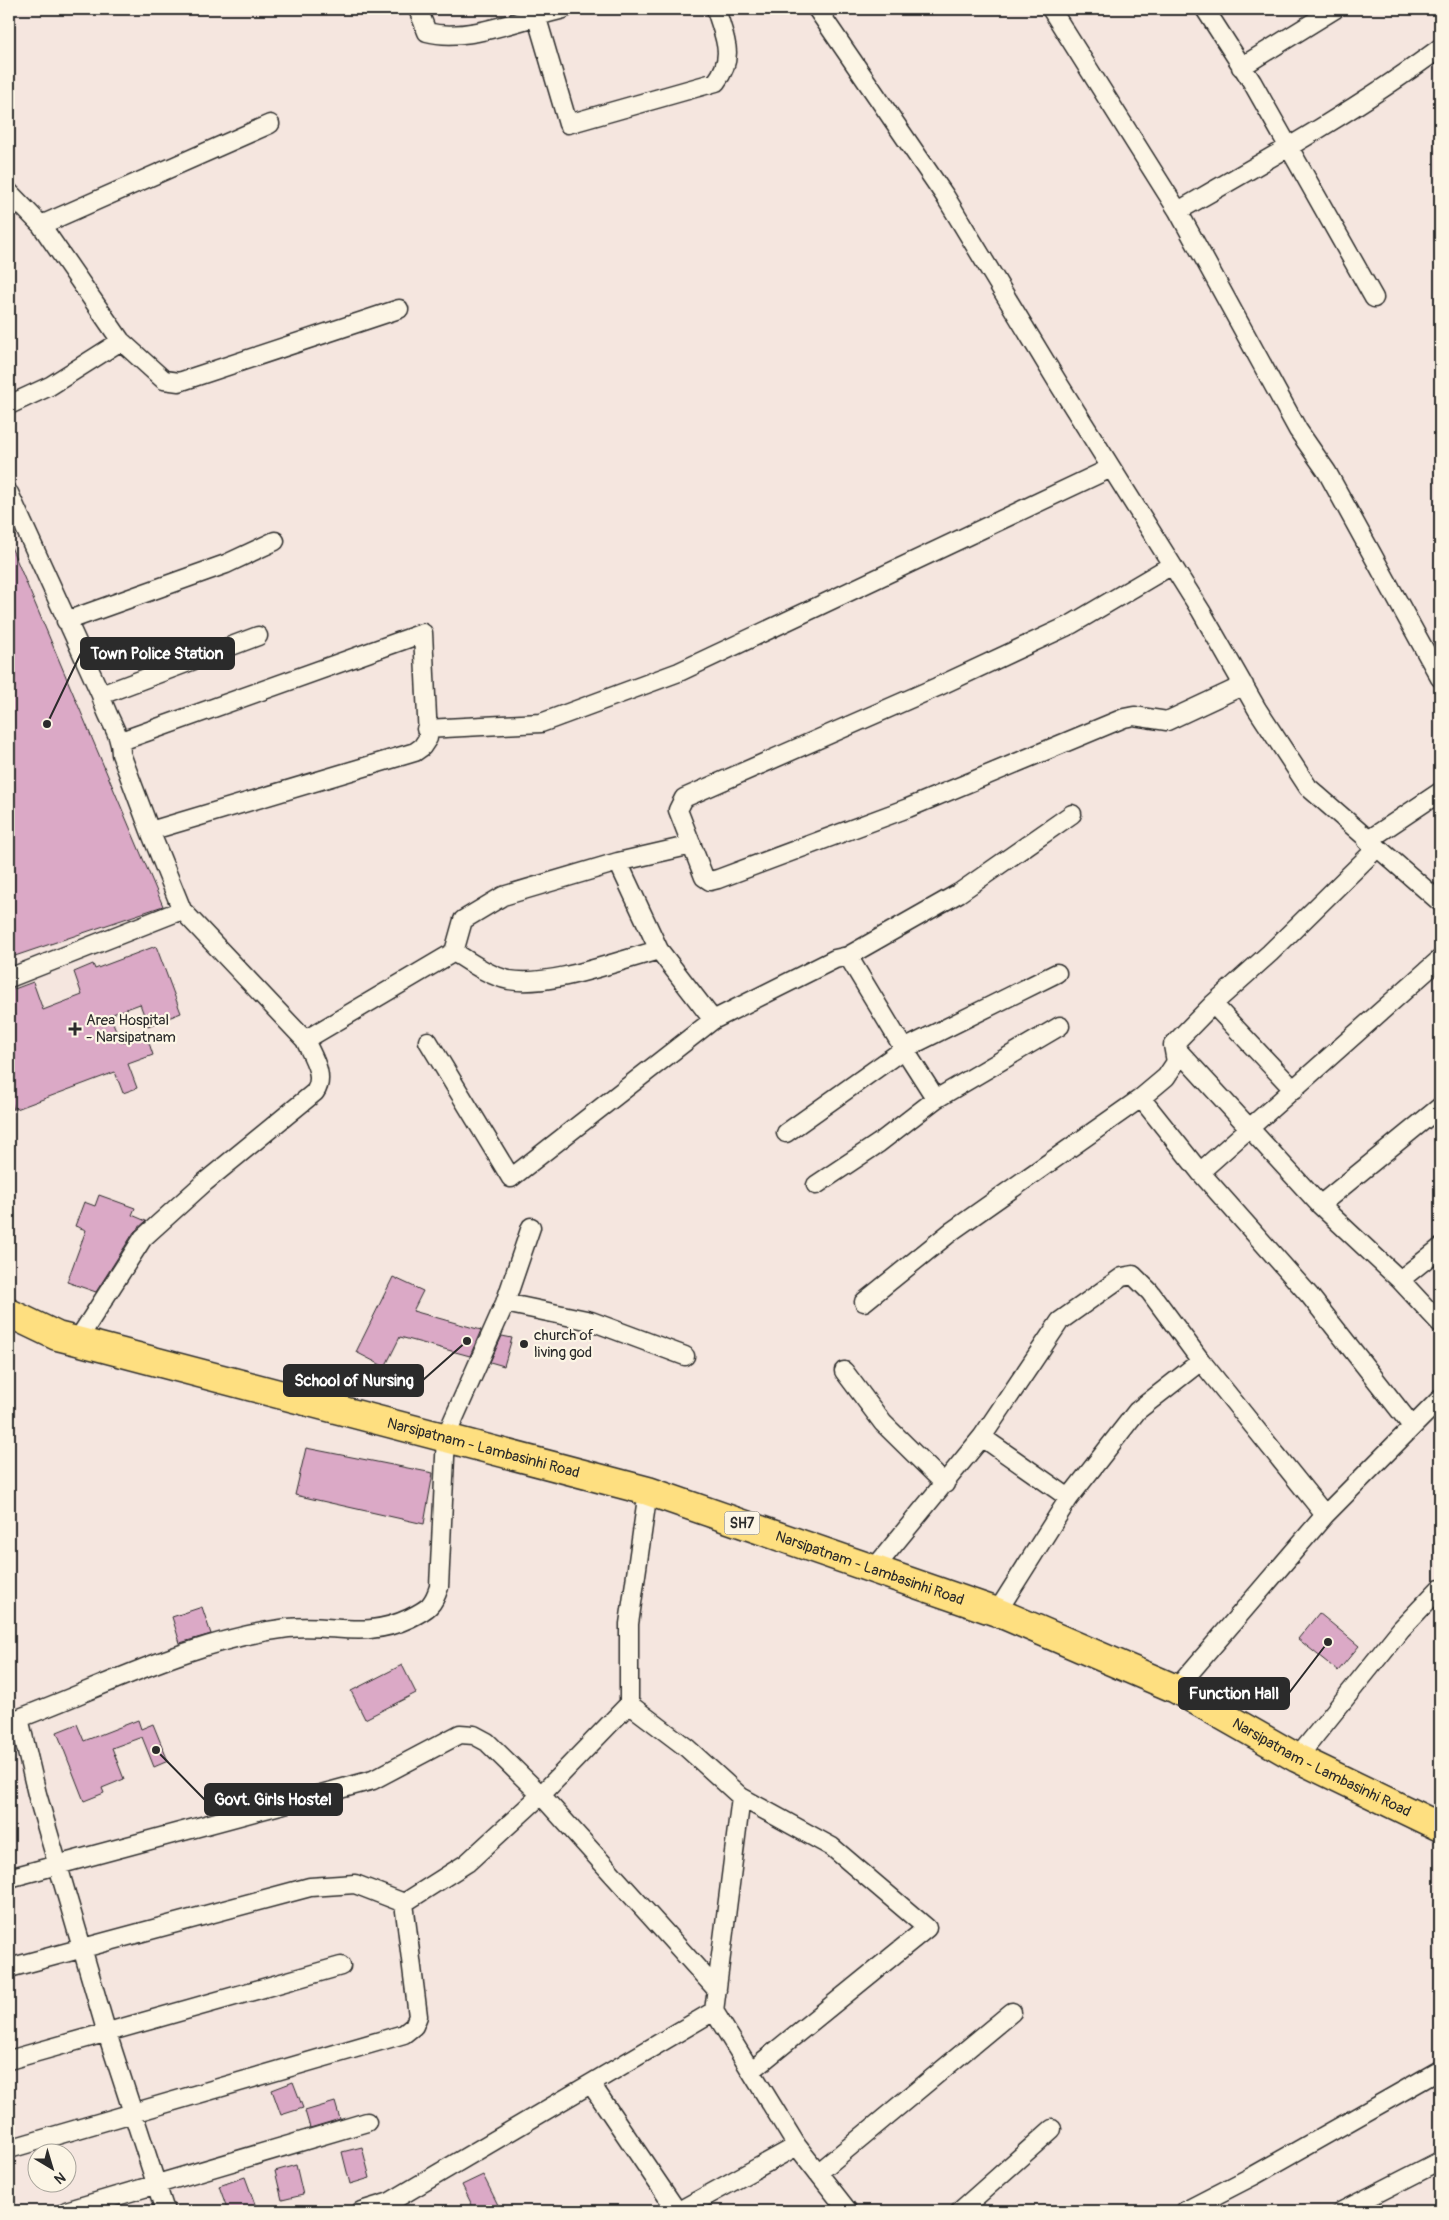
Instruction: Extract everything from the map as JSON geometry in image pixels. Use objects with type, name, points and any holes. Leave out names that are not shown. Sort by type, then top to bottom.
[{"type":"main road","name":"Narsipatnam - Lambasinhi Road","points":[[9,1313],[57,1336],[648,1490],[997,1612],[1176,1689],[1297,1758],[1440,1827]]},
{"type":"street","points":[[418,9],[427,32],[441,36],[481,30],[564,9]]},
{"type":"street","points":[[536,15],[568,124],[716,82],[728,61],[716,9]]},
{"type":"street","points":[[817,9],[945,196],[1172,565],[1280,746],[1308,787],[1372,845],[1403,869],[1440,902]]},
{"type":"street","points":[[1052,9],[1178,211],[1298,430],[1326,472],[1440,678]]},
{"type":"street","points":[[1205,9],[1242,67],[1374,298]]},
{"type":"street","points":[[1242,67],[1335,9]]},
{"type":"street","points":[[1178,211],[1288,147],[1401,77],[1440,48]]},
{"type":"street","points":[[41,225],[270,124]]},
{"type":"street","points":[[9,192],[41,225],[121,341],[164,380],[179,382],[399,310]]},
{"type":"street","points":[[9,405],[50,386],[121,341]]},
{"type":"street","points":[[426,729],[541,723],[679,672],[1111,468]]},
{"type":"street","points":[[9,493],[66,622],[101,695],[104,712],[121,740],[121,754],[182,910],[305,1040],[319,1073],[320,1085],[315,1092],[205,1182],[143,1238],[77,1341]]},
{"type":"street","points":[[66,622],[226,564],[275,540]]},
{"type":"street","points":[[1172,565],[1072,624],[937,687],[684,798],[678,810],[704,877],[710,881],[718,879],[908,808],[1124,718],[1134,716],[1168,721],[1244,685]]},
{"type":"street","points":[[121,740],[423,633],[426,729],[428,738],[422,747],[415,752],[150,831]]},
{"type":"street","points":[[101,695],[258,636]]},
{"type":"street","points":[[1173,1045],[1212,1004],[1270,953],[1372,845],[1440,792]]},
{"type":"street","points":[[428,1041],[511,1178],[713,1020],[835,958],[848,956],[959,893],[1072,814]]},
{"type":"street","points":[[305,1040],[454,952],[463,920],[496,900],[618,862],[692,845]]},
{"type":"street","points":[[618,862],[658,950],[713,1020]]},
{"type":"street","points":[[9,978],[182,910]]},
{"type":"street","points":[[454,952],[480,968],[507,980],[530,982],[658,950]]},
{"type":"street","points":[[848,956],[936,1099]]},
{"type":"street","points":[[1200,1172],[1440,958]]},
{"type":"street","points":[[786,1133],[904,1049],[1057,973]]},
{"type":"street","points":[[1212,1004],[1294,1090]]},
{"type":"street","points":[[816,1184],[879,1143],[936,1099],[1060,1026]]},
{"type":"street","points":[[864,1302],[952,1231],[1140,1098],[1175,1066],[1177,1058],[1173,1045]]},
{"type":"street","points":[[1173,1045],[1320,1205],[1400,1280],[1440,1323]]},
{"type":"street","points":[[1140,1098],[1200,1172],[1310,1296],[1412,1426]]},
{"type":"street","points":[[1320,1205],[1440,1106]]},
{"type":"street","points":[[164,2211],[106,2030],[84,1947],[14,1720],[180,1655],[257,1632],[297,1627],[359,1631],[380,1629],[422,1612],[434,1603],[439,1587],[446,1436],[505,1303],[531,1228]]},
{"type":"street","points":[[1400,1280],[1440,1248]]},
{"type":"street","points":[[873,1570],[982,1437],[1060,1321],[1122,1277],[1133,1275],[1140,1281],[1201,1361],[1326,1516]]},
{"type":"street","points":[[505,1303],[591,1321],[686,1356]]},
{"type":"street","points":[[997,1612],[1069,1498],[1137,1412],[1201,1361]]},
{"type":"street","points":[[844,1371],[884,1423],[945,1484]]},
{"type":"street","points":[[1176,1689],[1326,1516],[1440,1399]]},
{"type":"street","points":[[982,1437],[1069,1498]]},
{"type":"street","points":[[404,1903],[467,1863],[541,1796],[629,1704],[629,1624],[648,1490]]},
{"type":"street","points":[[1297,1758],[1400,1629],[1440,1588]]},
{"type":"street","points":[[629,1704],[687,1748],[740,1797],[832,1847],[927,1928],[751,2071]]},
{"type":"street","points":[[9,1878],[373,1780],[460,1734],[474,1735],[487,1742],[541,1796],[717,1990]]},
{"type":"street","points":[[740,1797],[714,2010],[797,2146],[848,2211]]},
{"type":"street","points":[[9,1968],[310,1887],[355,1884],[404,1903]]},
{"type":"street","points":[[9,2149],[404,2034],[414,2026],[418,2016],[404,1903]]},
{"type":"street","points":[[9,2060],[106,2030],[341,1966]]},
{"type":"street","points":[[361,2211],[390,2202],[714,2010]]},
{"type":"street","points":[[818,2173],[1012,2012]]},
{"type":"street","points":[[1185,2211],[1253,2176],[1440,2070]]},
{"type":"street","points":[[592,2084],[678,2211],[797,2146]]},
{"type":"street","points":[[66,2211],[156,2186],[367,2122]]},
{"type":"street","points":[[960,2211],[1052,2129]]},
{"type":"street","points":[[1342,2211],[1440,2161]]},
{"type":"building","points":[[9,542],[163,906],[9,958]]},
{"type":"building","points":[[156,946],[181,1013],[148,1026],[140,1004],[110,1015],[121,1043],[146,1034],[153,1055],[128,1064],[137,1088],[123,1093],[115,1072],[14,1110],[9,1096],[9,991],[33,982],[43,1010],[82,995],[74,972],[93,964],[95,969]]},
{"type":"building","points":[[99,1195],[135,1208],[132,1215],[146,1221],[134,1232],[96,1292],[67,1282],[86,1230],[75,1226],[84,1202],[95,1206]]},
{"type":"building","points":[[393,1277],[423,1291],[413,1311],[481,1330],[470,1356],[400,1337],[385,1367],[356,1352]]},
{"type":"building","points":[[502,1336],[512,1338],[504,1366],[490,1362]]},
{"type":"building","points":[[306,1448],[433,1473],[424,1524],[295,1495]]},
{"type":"building","points":[[202,1607],[211,1634],[180,1643],[172,1617]]},
{"type":"building","points":[[1319,1613],[1359,1646],[1338,1671],[1298,1639]]},
{"type":"building","points":[[402,1665],[416,1693],[365,1719],[351,1691]]},
{"type":"building","points":[[138,1720],[141,1729],[153,1724],[168,1761],[154,1767],[142,1737],[112,1748],[124,1779],[102,1788],[104,1793],[84,1801],[57,1732],[77,1724],[84,1741]]},
{"type":"building","points":[[293,2082],[303,2108],[281,2115],[272,2090]]},
{"type":"building","points":[[335,2102],[340,2119],[310,2128],[305,2111]]},
{"type":"building","points":[[362,2147],[370,2178],[350,2184],[342,2152]]},
{"type":"building","points":[[296,2165],[303,2195],[282,2200],[275,2171]]},
{"type":"building","points":[[483,2175],[501,2211],[475,2211],[462,2185]]},
{"type":"building","points":[[245,2177],[256,2207],[246,2211],[228,2211],[219,2186]]},
{"type":"place","name":"Town Police Station","points":[[47,724]]},
{"type":"place","name":"Area Hospital - Narsipatnam","points":[[75,1029]]},
{"type":"place","name":"School of Nursing","points":[[467,1341]]},
{"type":"place","name":"church of living god","points":[[524,1344]]},
{"type":"place","name":"Function Hall","points":[[1328,1642]]},
{"type":"place","name":"Govt. Girls Hostel","points":[[156,1750]]}]
